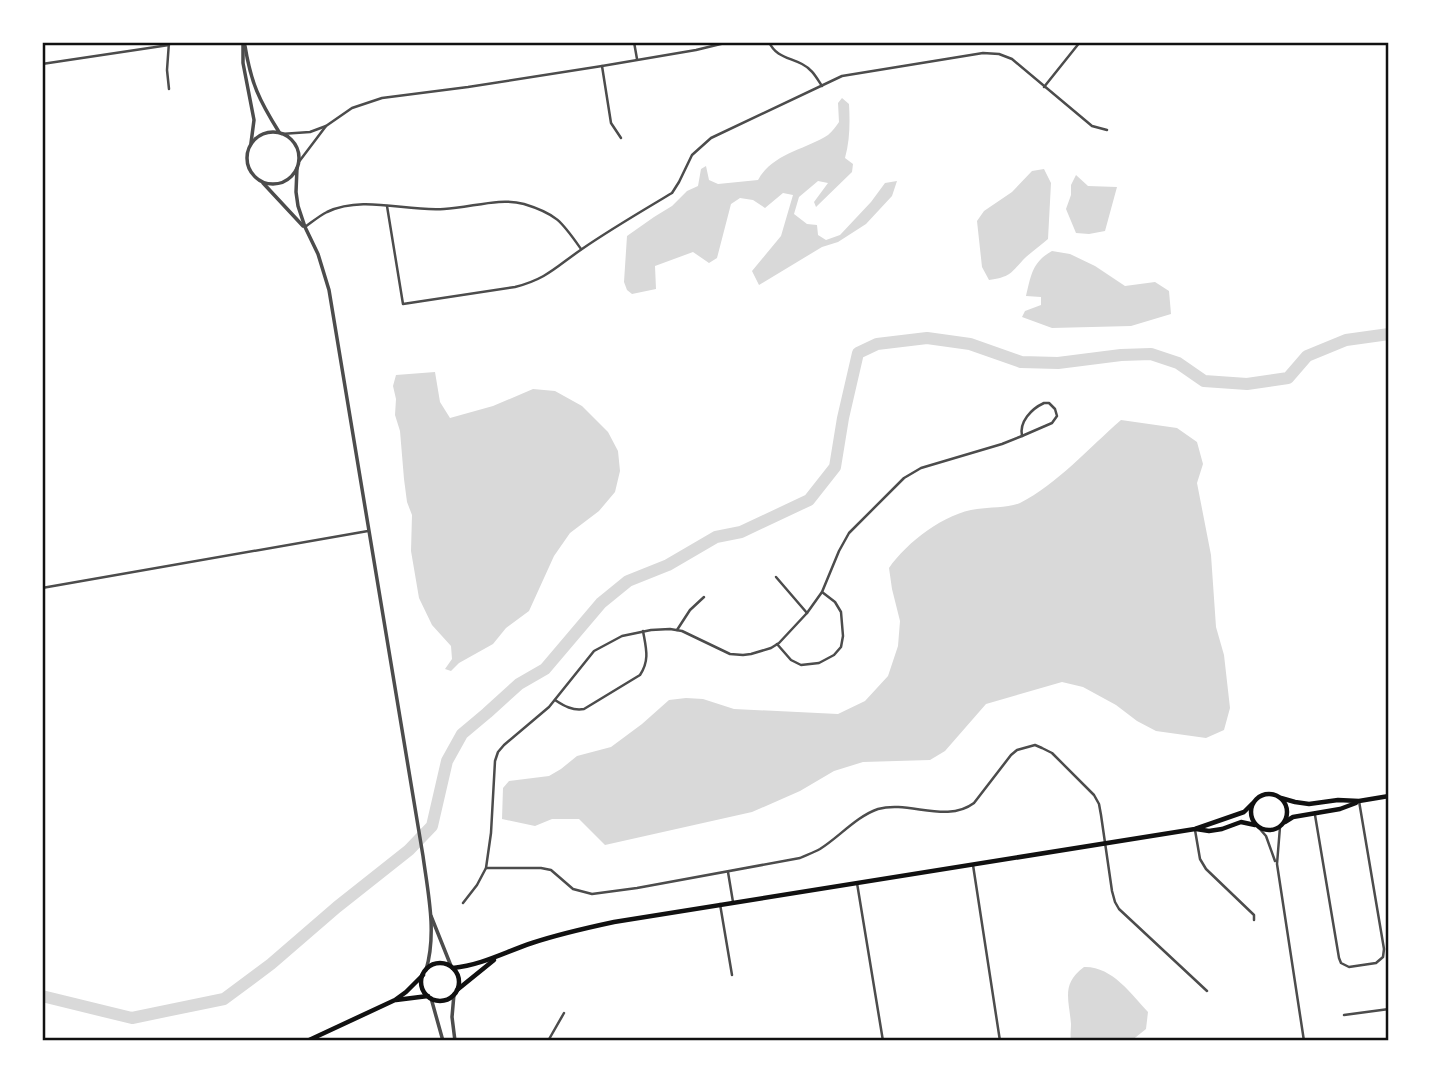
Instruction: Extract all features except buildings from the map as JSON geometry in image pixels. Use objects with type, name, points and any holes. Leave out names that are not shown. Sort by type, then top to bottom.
[{"type":"main road","points":[[307,1041],[395,1000],[432,965],[440,963],[452,967],[471,966],[532,943],[614,922],[1195,829],[1244,813],[1255,800],[1265,794],[1309,804],[1338,800],[1360,801]]},
{"type":"main road","points":[[1195,829],[1209,831],[1241,822],[1269,831],[1293,817],[1340,809],[1360,801],[1389,796]]},
{"type":"main road","points":[[1280,798],[1287,812],[1282,825]]},
{"type":"main road","points":[[1252,804],[1250,815],[1257,826]]},
{"type":"main road","points":[[395,1000],[430,997],[443,1000],[498,957]]},
{"type":"main road","points":[[452,967],[459,978],[456,992]]},
{"type":"main road","points":[[425,972],[422,986],[430,997]]},
{"type":"street","points":[[243,42],[257,93],[264,108],[281,134],[296,146],[296,198],[329,290],[423,856],[430,914],[430,951],[425,972]]},
{"type":"street","points":[[243,42],[245,80],[254,120],[248,153],[251,172],[305,227]]},
{"type":"street","points":[[634,42],[637,60]]},
{"type":"street","points":[[261,181],[270,184],[282,183],[293,175],[326,127],[352,108],[382,98],[602,66],[729,42]]},
{"type":"street","points":[[769,42],[772,50],[782,57],[803,64],[813,71],[822,86]]},
{"type":"street","points":[[1044,88],[1080,42]]},
{"type":"street","points":[[42,64],[169,44],[169,89]]},
{"type":"street","points":[[387,206],[403,304],[515,287],[548,275],[581,249],[672,192],[692,155],[711,138],[842,76],[982,53],[999,54],[1012,60],[1092,126],[1107,130]]},
{"type":"street","points":[[602,66],[611,123],[621,138]]},
{"type":"street","points":[[251,144],[262,135],[272,132],[310,132],[326,127]]},
{"type":"street","points":[[305,227],[330,211],[364,205],[446,209],[513,202],[557,218],[581,249]]},
{"type":"street","points":[[463,903],[486,868],[498,752],[549,707],[594,651],[622,636],[670,629],[682,631],[730,654],[751,654],[771,648],[807,613],[822,592],[849,533],[912,472],[1002,444],[1022,436],[1052,423],[1057,416],[1049,403],[1044,402],[1030,413],[1020,428],[1022,436]]},
{"type":"street","points":[[42,588],[368,531]]},
{"type":"street","points":[[776,577],[807,613]]},
{"type":"street","points":[[778,644],[791,660],[801,665],[828,660],[841,647],[844,636],[841,612],[822,592]]},
{"type":"street","points":[[677,630],[690,610],[704,597]]},
{"type":"street","points":[[555,700],[563,705],[584,709],[640,675],[645,669],[648,656],[643,631]]},
{"type":"street","points":[[486,868],[551,870],[573,889],[592,894],[800,858],[821,849],[878,810],[892,807],[949,812],[968,808],[1011,755],[1017,750],[1035,745],[1052,753],[1094,795],[1098,804],[1113,896],[1119,909],[1207,991]]},
{"type":"street","points":[[1315,814],[1339,958],[1345,966],[1376,963],[1384,953],[1360,801]]},
{"type":"street","points":[[1282,825],[1277,846],[1277,864],[1304,1041]]},
{"type":"street","points":[[1257,826],[1266,836],[1277,864]]},
{"type":"street","points":[[1195,829],[1200,859],[1206,869],[1254,915],[1254,920]]},
{"type":"street","points":[[973,865],[1000,1041]]},
{"type":"street","points":[[728,872],[733,902]]},
{"type":"street","points":[[857,884],[883,1041]]},
{"type":"street","points":[[720,904],[732,975]]},
{"type":"street","points":[[430,914],[452,967]]},
{"type":"street","points":[[455,1041],[452,1017],[456,992]]},
{"type":"street","points":[[430,997],[443,1041]]},
{"type":"street","points":[[1344,1015],[1389,1009]]},
{"type":"street","points":[[548,1041],[564,1013]]},
{"type":"shaded area","points":[[842,98],[849,104],[845,158],[853,164],[852,172],[816,207],[814,202],[828,183],[818,181],[799,197],[794,214],[807,224],[817,225],[818,235],[826,240],[840,235],[885,183],[897,181],[892,196],[866,224],[759,285],[752,271],[781,236],[793,195],[783,193],[765,208],[753,200],[740,198],[731,204],[717,258],[709,263],[693,252],[655,266],[656,289],[632,294],[627,290],[624,282],[627,236],[672,206],[687,191],[698,186],[701,169],[706,166],[709,180],[718,184],[758,180],[764,171],[781,158],[830,133],[839,122],[838,103]]},
{"type":"shaded area","points":[[1044,169],[1051,183],[1048,239],[1010,273],[989,280],[982,267],[977,221],[984,211],[1012,192],[1032,171]]},
{"type":"shaded area","points":[[1076,175],[1088,186],[1117,187],[1105,231],[1076,233],[1066,209]]},
{"type":"shaded area","points":[[1052,251],[1070,254],[1095,266],[1125,286],[1155,282],[1169,291],[1171,314],[1131,326],[1052,328],[1022,317],[1025,311],[1041,305],[1041,297],[1026,296],[1036,265]]},
{"type":"shaded area","points":[[435,372],[440,402],[450,418],[493,406],[533,389],[555,391],[582,406],[608,432],[618,451],[620,471],[615,492],[599,511],[570,533],[554,556],[529,611],[506,628],[493,644],[459,663],[451,671],[445,669],[452,659],[451,646],[432,625],[419,598],[411,551],[412,515],[407,502],[393,386],[396,375]]},
{"type":"shaded area","points":[[1121,420],[1177,428],[1197,442],[1203,464],[1197,483],[1211,555],[1216,627],[1224,655],[1230,708],[1224,730],[1206,738],[1156,731],[1083,687],[1062,682],[986,704],[945,751],[930,760],[863,762],[834,771],[800,791],[752,812],[605,845],[579,819],[552,819],[535,826],[502,819],[503,788],[509,781],[549,776],[577,756],[611,747],[669,700],[703,699],[734,709],[838,714],[865,701],[888,676],[898,646],[900,621],[889,568],[906,548],[928,530],[952,516],[977,509],[1015,505],[1034,495],[1060,476]]},
{"type":"shaded area","points":[[1084,967],[1103,971],[1128,990],[1148,1012],[1146,1029],[1131,1041],[1071,1041],[1069,986]]},
{"type":"waterway","points":[[42,996],[132,1018],[224,999],[271,964],[409,850],[432,826],[447,761],[462,734],[519,684],[545,669],[601,603],[628,581],[668,565],[716,537],[741,532],[809,500],[835,467],[858,353],[877,344],[927,338],[970,344],[1021,362],[1058,363],[1151,354],[1178,363],[1204,381],[1247,384],[1288,378],[1307,356],[1346,340],[1389,334]]}]
